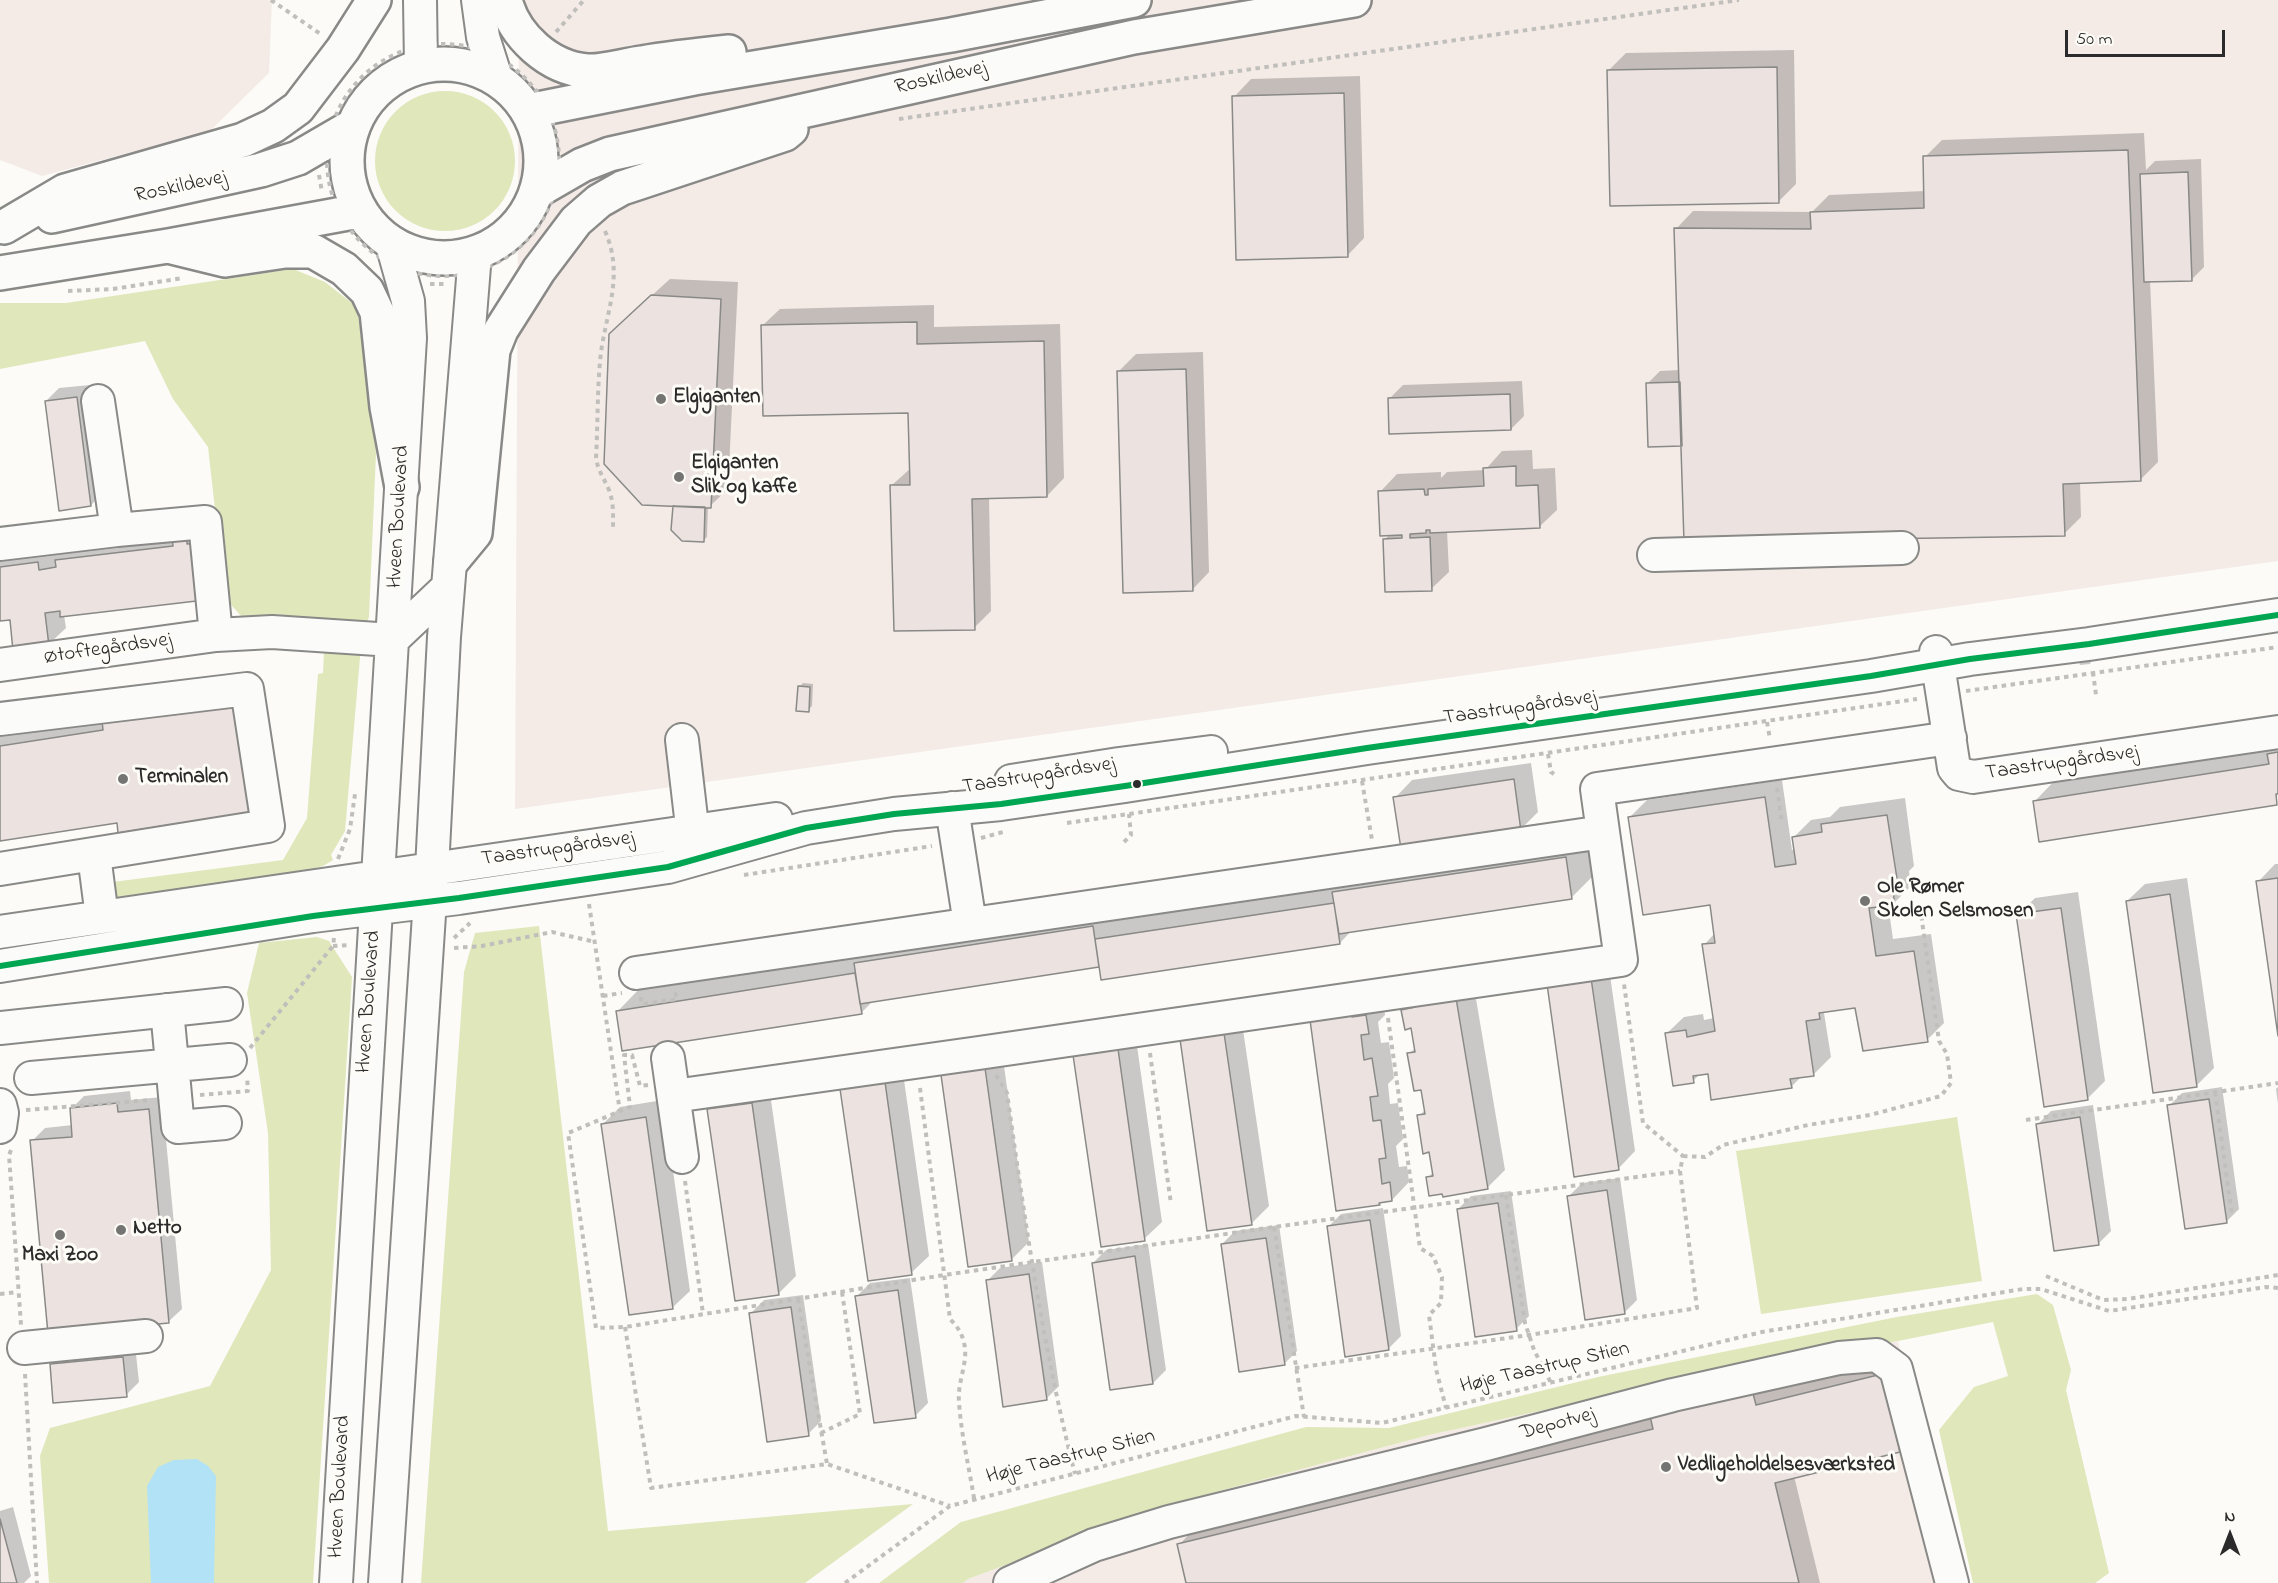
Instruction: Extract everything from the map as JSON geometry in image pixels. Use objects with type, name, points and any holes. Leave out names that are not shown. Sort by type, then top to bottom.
[{"type":"main road","points":[[2,227],[65,191],[243,140],[273,126],[298,108],[343,49],[374,0]]},
{"type":"main road","points":[[505,0],[516,27],[532,45],[558,63],[589,71],[678,57],[951,35]]},
{"type":"main road","name":"Roskildevej","points":[[535,101],[694,78],[951,35],[1134,0]]},
{"type":"main road","name":"Roskildevej","points":[[547,185],[582,165],[610,154],[1134,38],[1354,0]]},
{"type":"main road","points":[[0,273],[344,219],[371,227],[398,265],[418,255],[446,259],[473,271],[495,244],[513,230],[547,185],[541,170],[535,101],[514,92],[492,66],[478,70],[440,63],[420,56],[379,87],[332,138],[347,145],[346,166],[349,186],[344,219]]},
{"type":"main road","points":[[449,575],[475,533],[493,350],[501,330],[538,270],[576,222],[598,201],[622,188],[785,134],[817,107]]},
{"type":"main road","name":"Roskildevej","points":[[2,227],[261,170],[298,158],[332,138]]},
{"type":"main road","points":[[168,246],[225,260],[285,251],[313,252],[344,269],[367,291],[377,312],[387,407],[402,487]]},
{"type":"street","points":[[420,0],[420,56]]},
{"type":"street","points":[[478,0],[480,22],[492,66]]},
{"type":"street","name":"Hveen Boulevard","points":[[336,1583],[410,338],[408,301],[398,265]]},
{"type":"street","points":[[385,1583],[449,575],[473,271]]},
{"type":"street","points":[[99,401],[117,530]]},
{"type":"street","points":[[0,544],[205,522],[216,635]]},
{"type":"street","points":[[1653,555],[1902,549]]},
{"type":"street","points":[[392,640],[449,575]]},
{"type":"street","name":"Taastrupgårdsvej","points":[[0,932],[432,869],[694,845],[894,814],[952,808],[1127,801],[1367,748],[1871,676],[1937,658],[2278,597]]},
{"type":"street","name":"Taastrupgårdsvej","points":[[0,966],[313,916],[429,902],[668,867],[694,845],[851,808],[1119,764],[2278,615]]},
{"type":"street","name":"Øtoftegårdsvej","points":[[0,665],[216,635],[272,632],[392,640]]},
{"type":"street","name":"Taastrupgårdsvej","points":[[1937,658],[1954,768],[1959,774],[1973,777],[2278,732]]},
{"type":"street","points":[[0,719],[247,688],[268,826],[0,869]]},
{"type":"street","points":[[682,1157],[671,1079],[916,1063],[1146,1027],[1621,960],[1597,789],[1950,738]]},
{"type":"street","points":[[682,740],[694,845]]},
{"type":"street","name":"Taastrupgårdsvej","points":[[952,808],[970,924]]},
{"type":"street","points":[[636,973],[1603,832]]},
{"type":"street","points":[[94,855],[102,917]]},
{"type":"street","points":[[0,1028],[226,1005]]},
{"type":"street","points":[[167,1010],[178,1127],[225,1123]]},
{"type":"street","points":[[31,1078],[240,1061]]},
{"type":"street","points":[[24,1348],[146,1336]]},
{"type":"street","name":"Depotvej","points":[[1010,1583],[1094,1545],[1169,1522],[1486,1444],[1672,1395],[1839,1358],[1877,1355],[1896,1369],[1952,1583]]},
{"type":"path","points":[[271,0],[324,37]]},
{"type":"path","points":[[889,120],[1739,0]]},
{"type":"path","points":[[372,68],[405,51],[420,56],[456,45],[492,66],[506,63],[535,101],[557,142],[547,185]]},
{"type":"path","points":[[332,138],[344,219]]},
{"type":"path","points":[[332,138],[327,163],[330,187],[344,219],[375,254],[398,265],[435,276],[473,271],[494,265],[513,253]]},
{"type":"path","points":[[587,212],[606,232],[613,268],[614,288],[601,353],[596,458],[597,469],[609,490],[614,506],[613,529]]},
{"type":"path","points":[[398,265],[473,271]]},
{"type":"path","points":[[62,292],[113,289],[183,278]]},
{"type":"path","points":[[1057,825],[1127,801],[1362,781],[1943,694],[2278,647]]},
{"type":"path","points":[[1548,754],[1551,772],[1554,774]]},
{"type":"path","points":[[1362,781],[1377,864]]},
{"type":"path","points":[[1124,842],[1131,835],[1127,801]]},
{"type":"path","points":[[736,876],[957,842],[1012,831]]},
{"type":"path","points":[[585,879],[620,1112]]},
{"type":"path","points":[[1621,960],[1643,1123],[1683,1156],[1705,1157],[1724,1145],[1808,1125],[1870,1115],[1941,1096],[1951,1083],[1947,1054],[1939,1041],[1921,914]]},
{"type":"path","points":[[456,938],[471,922]]},
{"type":"path","points":[[454,948],[482,946],[552,932],[595,942]]},
{"type":"path","points":[[37,1583],[24,1348],[9,1155],[9,1124],[26,1110],[248,1091],[240,1061],[333,946]]},
{"type":"path","points":[[1384,993],[1420,1248],[1433,1256],[1442,1277],[1441,1303],[1429,1315],[1433,1348],[1446,1408]]},
{"type":"path","points":[[1146,1027],[1171,1204]]},
{"type":"path","points":[[986,1052],[987,1061],[1007,1093],[1032,1264],[1075,1474]]},
{"type":"path","points":[[671,1079],[640,1086],[632,1055],[624,1055],[630,1107],[568,1133],[596,1328],[625,1327],[944,1275],[1680,1171]]},
{"type":"path","points":[[916,1063],[950,1319],[957,1326],[965,1344],[965,1363],[959,1382],[959,1403],[974,1498]]},
{"type":"path","points":[[2025,1120],[2278,1083]]},
{"type":"path","points":[[2215,1092],[2232,1215]]},
{"type":"path","points":[[1295,1368],[1529,1335],[1697,1308],[1680,1171],[1683,1156]]},
{"type":"path","points":[[682,1157],[703,1314]]},
{"type":"path","points":[[1506,1195],[1525,1323],[1551,1383]]},
{"type":"path","points":[[1274,1227],[1304,1417]]},
{"type":"path","points":[[2046,1276],[2103,1300],[2128,1299],[2278,1275]]},
{"type":"path","name":"Høje Taastrup Stien","points":[[845,1583],[950,1506],[1296,1416],[1382,1423],[1762,1332],[2024,1289],[2041,1289],[2109,1311],[2266,1287],[2278,1288]]},
{"type":"path","points":[[0,1294],[18,1292]]},
{"type":"path","points":[[821,1433],[860,1414],[842,1292]]},
{"type":"path","points":[[798,1299],[827,1464]]},
{"type":"path","points":[[625,1327],[651,1488],[827,1464],[950,1506]]},
{"type":"shaded area","points":[[0,0],[272,0],[269,73],[210,131],[42,176],[0,160]]},
{"type":"shaded area","points":[[519,0],[2278,0],[2278,561],[515,809]]},
{"type":"shaded area","points":[[1898,1341],[1959,1583],[963,1583],[968,1579],[1163,1506],[1429,1435],[1742,1367]]},
{"type":"green space","points":[[445,91],[472,97],[484,103],[494,112],[503,122],[509,134],[515,161],[509,188],[503,200],[494,210],[484,219],[472,225],[445,231],[418,225],[406,219],[396,210],[387,200],[381,188],[375,161],[381,134],[387,122],[396,112],[406,103],[418,97]]},
{"type":"green space","points":[[293,269],[325,282],[357,307],[376,453],[369,617],[366,625],[241,616],[225,598],[208,447],[173,399],[145,341],[0,369],[0,303],[66,303]]},
{"type":"green space","points":[[274,640],[361,646],[345,831],[331,855],[333,860],[323,866],[293,874],[112,901],[105,883],[283,860],[307,818],[318,674],[323,673],[324,651],[261,647],[22,677]]},
{"type":"green space","points":[[539,926],[608,1531],[913,1504],[805,1583],[421,1583],[464,972],[475,933]]},
{"type":"green space","points":[[317,937],[329,941],[352,977],[313,1583],[49,1583],[40,1456],[50,1428],[210,1386],[271,1270],[268,1133],[247,993],[259,943]]},
{"type":"green space","points":[[1957,1117],[1982,1281],[1761,1314],[1736,1151]]},
{"type":"green space","points":[[2037,1294],[2053,1305],[2071,1370],[2066,1390],[2109,1573],[2095,1583],[1973,1583],[1939,1430],[1974,1387],[2008,1376],[1993,1322],[1898,1341],[1742,1367],[1429,1435],[1163,1506],[968,1579],[963,1583],[879,1583],[961,1522],[1306,1427],[1389,1428],[1598,1377],[1897,1317]]},
{"type":"water","points":[[197,1459],[208,1466],[216,1476],[214,1583],[151,1583],[147,1486],[158,1467],[174,1460]]},
{"type":"building","points":[[1777,67],[1779,203],[1610,206],[1607,70]]},
{"type":"building","points":[[1344,93],[1348,257],[1236,260],[1232,96]]},
{"type":"building","points":[[2128,150],[2141,481],[2063,484],[2065,536],[1684,542],[1674,228],[1811,229],[1810,212],[1924,208],[1923,156]]},
{"type":"building","points":[[2188,172],[2192,281],[2144,282],[2140,174]]},
{"type":"building","name":"Elgiganten","points":[[651,295],[721,299],[711,508],[642,505],[604,464],[609,334]]},
{"type":"building","points":[[917,322],[917,344],[1044,341],[1047,497],[972,499],[975,630],[894,631],[890,485],[910,485],[908,413],[763,416],[761,325]]},
{"type":"building","points":[[1186,369],[1193,591],[1123,593],[1117,371]]},
{"type":"building","points":[[1680,382],[1682,446],[1648,447],[1646,383]]},
{"type":"building","points":[[1510,394],[1511,430],[1389,434],[1388,398]]},
{"type":"building","points":[[77,397],[91,506],[59,511],[45,401]]},
{"type":"building","points":[[1516,466],[1516,486],[1538,485],[1540,528],[1430,533],[1430,530],[1426,530],[1426,533],[1410,534],[1410,538],[1430,537],[1432,591],[1385,592],[1383,539],[1402,538],[1402,535],[1380,536],[1378,491],[1424,489],[1425,495],[1428,495],[1428,489],[1484,486],[1483,468]]},
{"type":"building","points":[[673,506],[705,507],[704,542],[682,541],[671,530]]},
{"type":"building","points":[[171,529],[198,539],[187,540],[187,544],[198,543],[205,600],[60,617],[60,611],[45,613],[49,646],[13,651],[10,620],[0,621],[0,567],[38,562],[39,570],[56,567],[55,560],[173,546]]},
{"type":"building","points":[[798,686],[810,687],[809,712],[796,711]]},
{"type":"building","name":"Terminalen","points":[[235,700],[252,812],[118,833],[117,823],[0,841],[0,746],[103,730],[102,721]]},
{"type":"building","points":[[2278,752],[2277,805],[2039,842],[2033,801],[2269,764],[2267,754]]},
{"type":"building","points":[[1514,779],[1521,831],[1401,849],[1393,797]]},
{"type":"building","points":[[1765,797],[1775,867],[1796,864],[1792,837],[1822,832],[1821,824],[1887,815],[1898,885],[1892,885],[1895,905],[1869,908],[1876,956],[1914,951],[1928,1042],[1863,1051],[1855,1008],[1819,1013],[1820,1019],[1806,1021],[1814,1076],[1790,1079],[1792,1088],[1711,1100],[1708,1074],[1693,1076],[1694,1083],[1673,1086],[1665,1033],[1686,1030],[1687,1037],[1715,1031],[1702,944],[1715,943],[1710,905],[1643,915],[1628,817]]},
{"type":"building","points":[[1566,857],[1572,899],[1339,934],[1332,892]]},
{"type":"building","points":[[2278,878],[2278,1036],[2256,881]]},
{"type":"building","points":[[2170,894],[2197,1087],[2153,1093],[2126,901]]},
{"type":"building","points":[[1334,903],[1340,944],[1101,980],[1095,939]]},
{"type":"building","points":[[2061,908],[2088,1100],[2044,1107],[2016,914]]},
{"type":"building","points":[[1093,926],[1099,967],[860,1004],[854,963]]},
{"type":"building","points":[[855,973],[862,1014],[622,1051],[616,1011]]},
{"type":"building","points":[[1591,978],[1619,1170],[1574,1177],[1547,984]]},
{"type":"building","points":[[1456,998],[1488,1189],[1443,1197],[1442,1194],[1429,1196],[1426,1177],[1433,1176],[1429,1152],[1423,1154],[1417,1115],[1425,1114],[1421,1090],[1414,1091],[1407,1053],[1415,1052],[1411,1028],[1405,1030],[1401,1010],[1415,1007],[1414,1005]]},
{"type":"building","points":[[1352,1014],[1352,1017],[1366,1015],[1369,1034],[1361,1035],[1364,1060],[1372,1058],[1378,1096],[1370,1097],[1373,1121],[1381,1120],[1386,1158],[1379,1159],[1382,1184],[1390,1182],[1392,1201],[1379,1203],[1380,1205],[1336,1211],[1310,1020]]},
{"type":"building","points":[[1224,1033],[1252,1225],[1207,1231],[1180,1039]]},
{"type":"building","points":[[1118,1049],[1145,1241],[1101,1247],[1073,1055]]},
{"type":"building","points":[[985,1068],[1012,1261],[968,1267],[941,1075]]},
{"type":"building","points":[[885,1082],[912,1275],[868,1281],[840,1089]]},
{"type":"building","points":[[2209,1099],[2227,1223],[2185,1229],[2167,1105]]},
{"type":"building","points":[[117,1103],[118,1112],[149,1109],[169,1323],[48,1334],[30,1140],[72,1137],[70,1108]]},
{"type":"building","points":[[752,1103],[779,1295],[735,1301],[707,1109]]},
{"type":"building","points":[[646,1117],[673,1309],[629,1315],[601,1124]]},
{"type":"building","points":[[2080,1117],[2099,1245],[2054,1251],[2036,1124]]},
{"type":"building","points":[[1607,1190],[1625,1314],[1585,1320],[1567,1196]]},
{"type":"building","points":[[1498,1203],[1517,1331],[1475,1337],[1457,1209]]},
{"type":"building","points":[[1370,1220],[1389,1350],[1345,1357],[1327,1226]]},
{"type":"building","points":[[1266,1238],[1285,1365],[1239,1372],[1221,1244]]},
{"type":"building","points":[[1135,1256],[1153,1384],[1110,1390],[1092,1263]]},
{"type":"building","points":[[1029,1274],[1047,1400],[1003,1407],[986,1280]]},
{"type":"building","points":[[898,1290],[916,1418],[874,1423],[855,1296]]},
{"type":"building","points":[[791,1307],[809,1436],[767,1442],[749,1313]]},
{"type":"building","points":[[123,1357],[127,1397],[53,1403],[50,1364]]},
{"type":"building","name":"Vedligeholdelsesværksted","points":[[1882,1374],[1900,1452],[1775,1483],[1799,1583],[1186,1583],[1177,1544],[1653,1429],[1648,1407],[1750,1382],[1756,1405]]},
{"type":"building","points":[[0,1519],[17,1583],[0,1583]]},
{"type":"transit line","points":[[0,966],[313,916],[459,898],[668,867],[806,828],[894,814],[1001,804],[1367,748],[2278,615]]},
{"type":"place","name":"Elgiganten","points":[[661,399]]},
{"type":"place","name":"Elgiganten Slik og kaffe","points":[[679,477]]},
{"type":"place","name":"Terminalen","points":[[123,779]]},
{"type":"place","name":"Ole Rømer Skolen Selsmosen","points":[[1865,901]]},
{"type":"place","name":"Netto","points":[[121,1230]]},
{"type":"place","name":"Maxi Zoo","points":[[60,1235]]},
{"type":"place","name":"Vedligeholdelsesværksted","points":[[1666,1467]]}]
